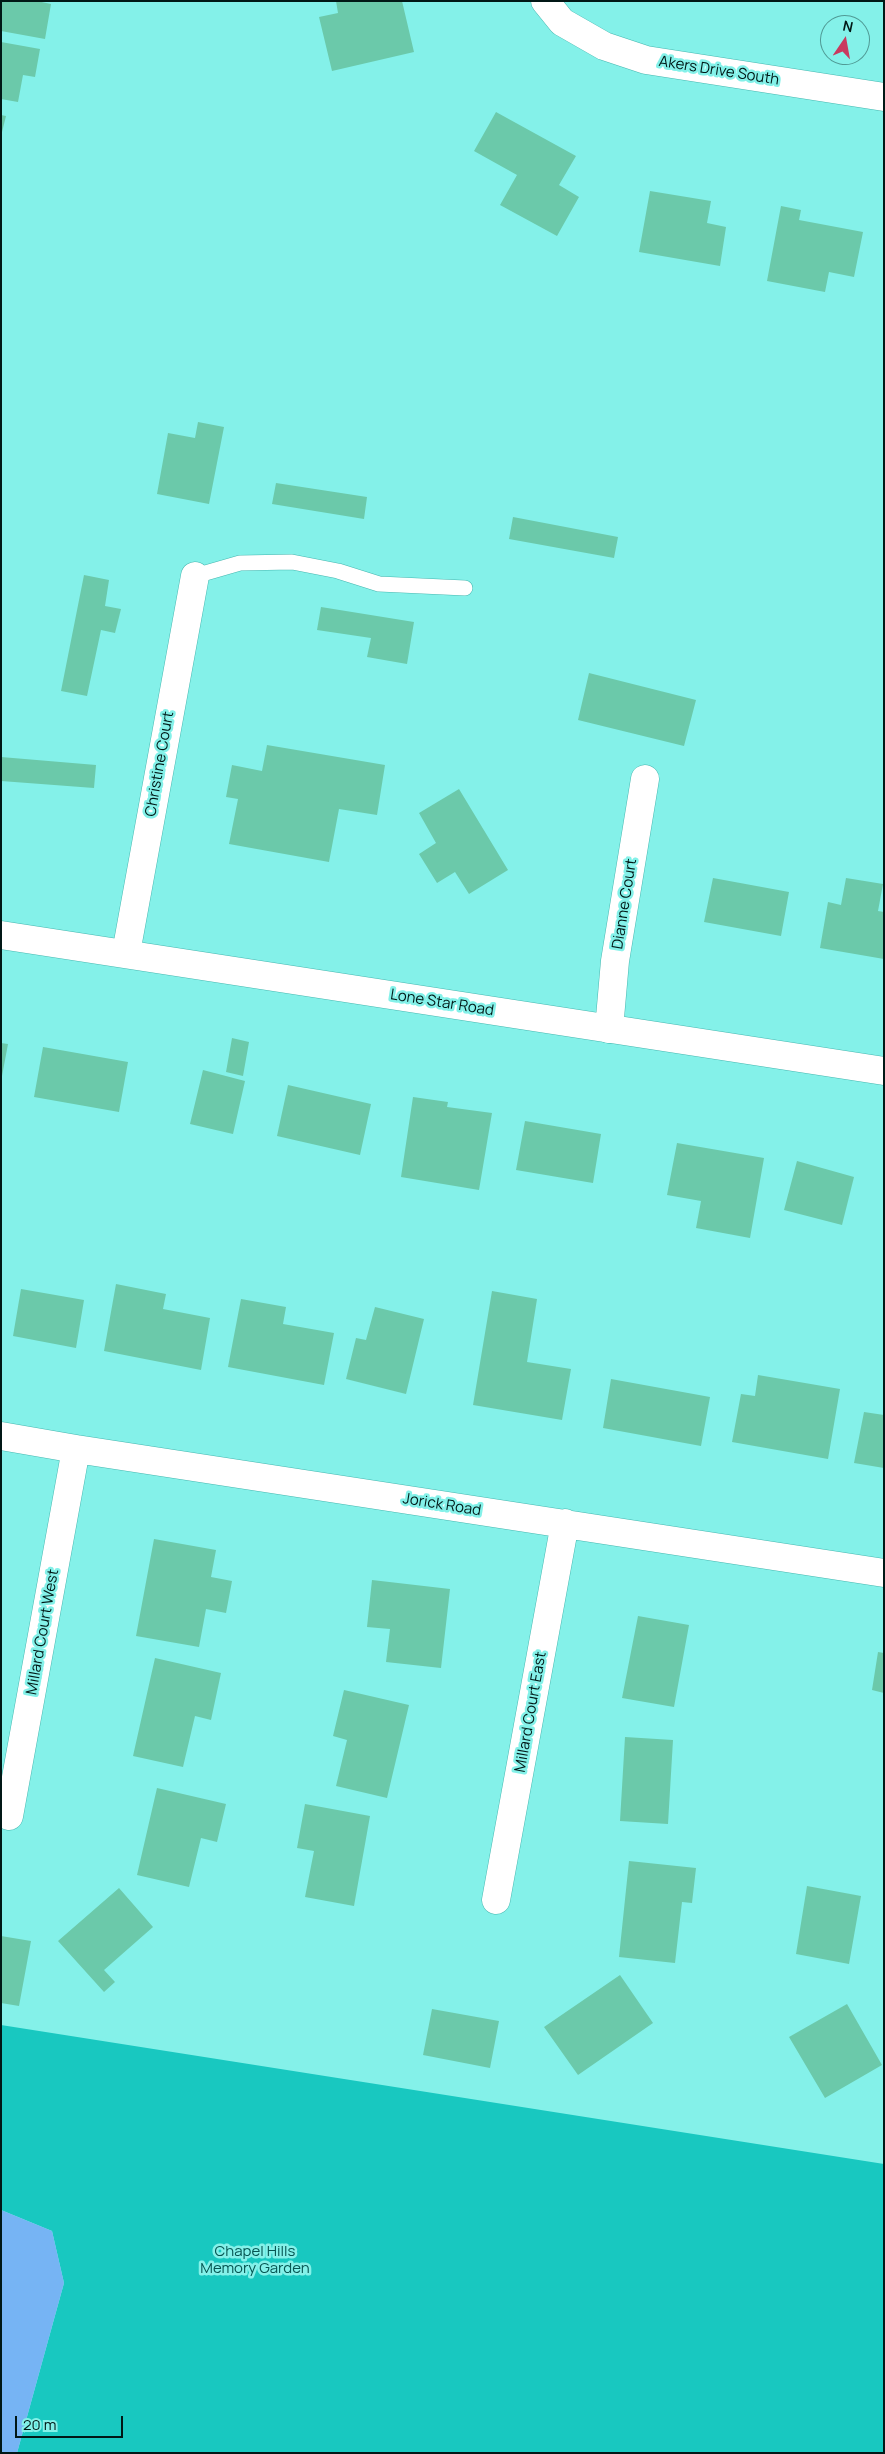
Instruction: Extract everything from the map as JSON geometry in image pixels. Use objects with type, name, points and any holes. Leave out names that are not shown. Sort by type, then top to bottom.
[{"type":"street","name":"Akers Drive South","points":[[545,1],[562,22],[604,46],[646,60],[884,97]]},
{"type":"street","name":"Christine Court","points":[[126,953],[194,576]]},
{"type":"street","name":"Dianne Court","points":[[609,1029],[616,961],[645,779]]},
{"type":"street","name":"Lone Star Road","points":[[1,935],[884,1071]]},
{"type":"street","name":"Jorick Road","points":[[1,1436],[884,1573]]},
{"type":"street","name":"Millard Court West","points":[[9,1816],[76,1449]]},
{"type":"street","name":"Millard Court East","points":[[496,1900],[565,1523]]},
{"type":"lane","points":[[194,576],[240,563],[292,562],[338,572],[359,580],[379,584],[465,588]]},
{"type":"green space","name":"Chapel Hills Memory Garden","points":[[1,2025],[884,2164],[884,2453],[17,2453],[64,2283],[52,2231],[1,2210]]},
{"type":"shaded area","points":[[1,2210],[52,2231],[64,2283],[17,2453],[1,2453]]},
{"type":"building","points":[[1,1],[37,1],[51,4],[45,39],[1,31]]},
{"type":"building","points":[[336,1],[402,1],[414,52],[332,71],[319,17],[338,13]]},
{"type":"building","points":[[1,42],[40,49],[35,77],[23,75],[18,102],[1,99]]},
{"type":"building","points":[[496,112],[576,156],[559,185],[579,197],[557,236],[500,205],[517,175],[474,151]]},
{"type":"building","points":[[1,115],[6,116],[2,132],[1,132]]},
{"type":"building","points":[[650,191],[711,201],[707,223],[726,227],[720,266],[639,252]]},
{"type":"building","points":[[781,206],[801,210],[799,220],[863,232],[854,277],[829,272],[825,292],[767,281]]},
{"type":"building","points":[[198,422],[224,427],[209,504],[157,494],[168,433],[195,438]]},
{"type":"building","points":[[276,483],[367,497],[364,519],[272,504]]},
{"type":"building","points":[[513,517],[618,537],[614,558],[509,539]]},
{"type":"building","points":[[84,575],[109,580],[105,606],[121,609],[115,633],[101,630],[87,696],[61,691]]},
{"type":"building","points":[[321,607],[414,622],[407,664],[367,657],[371,638],[317,630]]},
{"type":"building","points":[[589,673],[696,700],[684,746],[578,720]]},
{"type":"building","points":[[267,745],[385,765],[377,815],[339,809],[329,862],[229,844],[238,799],[226,797],[232,765],[262,771]]},
{"type":"building","points":[[1,757],[96,765],[94,788],[1,781]]},
{"type":"building","points":[[459,789],[508,870],[469,894],[455,872],[437,883],[419,854],[436,843],[419,813]]},
{"type":"building","points":[[713,878],[789,892],[781,936],[704,922]]},
{"type":"building","points":[[846,878],[883,884],[878,911],[884,912],[884,959],[820,948],[828,902],[841,905]]},
{"type":"building","points":[[232,1038],[249,1042],[243,1076],[226,1072]]},
{"type":"building","points":[[1,1043],[8,1044],[2,1076],[1,1076]]},
{"type":"building","points":[[43,1047],[128,1062],[119,1112],[34,1097]]},
{"type":"building","points":[[203,1070],[245,1081],[233,1134],[190,1124]]},
{"type":"building","points":[[288,1085],[371,1104],[360,1155],[277,1136]]},
{"type":"building","points":[[413,1097],[448,1102],[447,1107],[492,1113],[479,1190],[401,1177]]},
{"type":"building","points":[[525,1121],[601,1134],[593,1183],[516,1170]]},
{"type":"building","points":[[677,1143],[764,1158],[750,1238],[696,1228],[701,1201],[667,1195]]},
{"type":"building","points":[[797,1161],[854,1177],[842,1225],[784,1210]]},
{"type":"building","points":[[116,1284],[166,1294],[163,1309],[210,1318],[201,1370],[104,1351]]},
{"type":"building","points":[[21,1289],[84,1300],[76,1348],[13,1336]]},
{"type":"building","points":[[492,1291],[537,1299],[527,1362],[571,1369],[562,1420],[473,1405]]},
{"type":"building","points":[[241,1299],[286,1307],[283,1324],[334,1333],[324,1385],[228,1367]]},
{"type":"building","points":[[375,1307],[424,1319],[406,1394],[346,1379],[356,1338],[366,1340]]},
{"type":"building","points":[[758,1375],[840,1389],[828,1459],[732,1442],[741,1394],[755,1396]]},
{"type":"building","points":[[611,1379],[710,1397],[701,1446],[603,1428]]},
{"type":"building","points":[[864,1412],[884,1415],[884,1468],[854,1463]]},
{"type":"building","points":[[154,1539],[216,1550],[211,1577],[232,1581],[226,1613],[206,1609],[199,1647],[136,1636]]},
{"type":"building","points":[[372,1580],[450,1589],[441,1668],[386,1662],[390,1629],[367,1627]]},
{"type":"building","points":[[638,1616],[689,1625],[674,1707],[622,1698]]},
{"type":"building","points":[[878,1652],[884,1653],[884,1693],[872,1690]]},
{"type":"building","points":[[155,1658],[221,1673],[211,1720],[195,1716],[183,1767],[133,1756]]},
{"type":"building","points":[[344,1690],[409,1705],[387,1798],[336,1786],[347,1740],[333,1736]]},
{"type":"building","points":[[625,1737],[673,1740],[668,1824],[620,1821]]},
{"type":"building","points":[[157,1788],[226,1804],[217,1842],[201,1838],[189,1887],[137,1875]]},
{"type":"building","points":[[305,1804],[370,1816],[354,1906],[305,1897],[314,1851],[297,1848]]},
{"type":"building","points":[[629,1861],[696,1868],[692,1903],[682,1902],[675,1963],[619,1957]]},
{"type":"building","points":[[807,1886],[861,1896],[849,1964],[796,1954]]},
{"type":"building","points":[[119,1888],[153,1927],[104,1970],[115,1982],[104,1992],[58,1941]]},
{"type":"building","points":[[1,1936],[31,1941],[19,2006],[1,2003]]},
{"type":"building","points":[[620,1975],[653,2023],[578,2075],[544,2027]]},
{"type":"building","points":[[847,2004],[882,2065],[825,2098],[789,2037]]},
{"type":"building","points":[[432,2009],[499,2021],[490,2068],[423,2055]]}]
